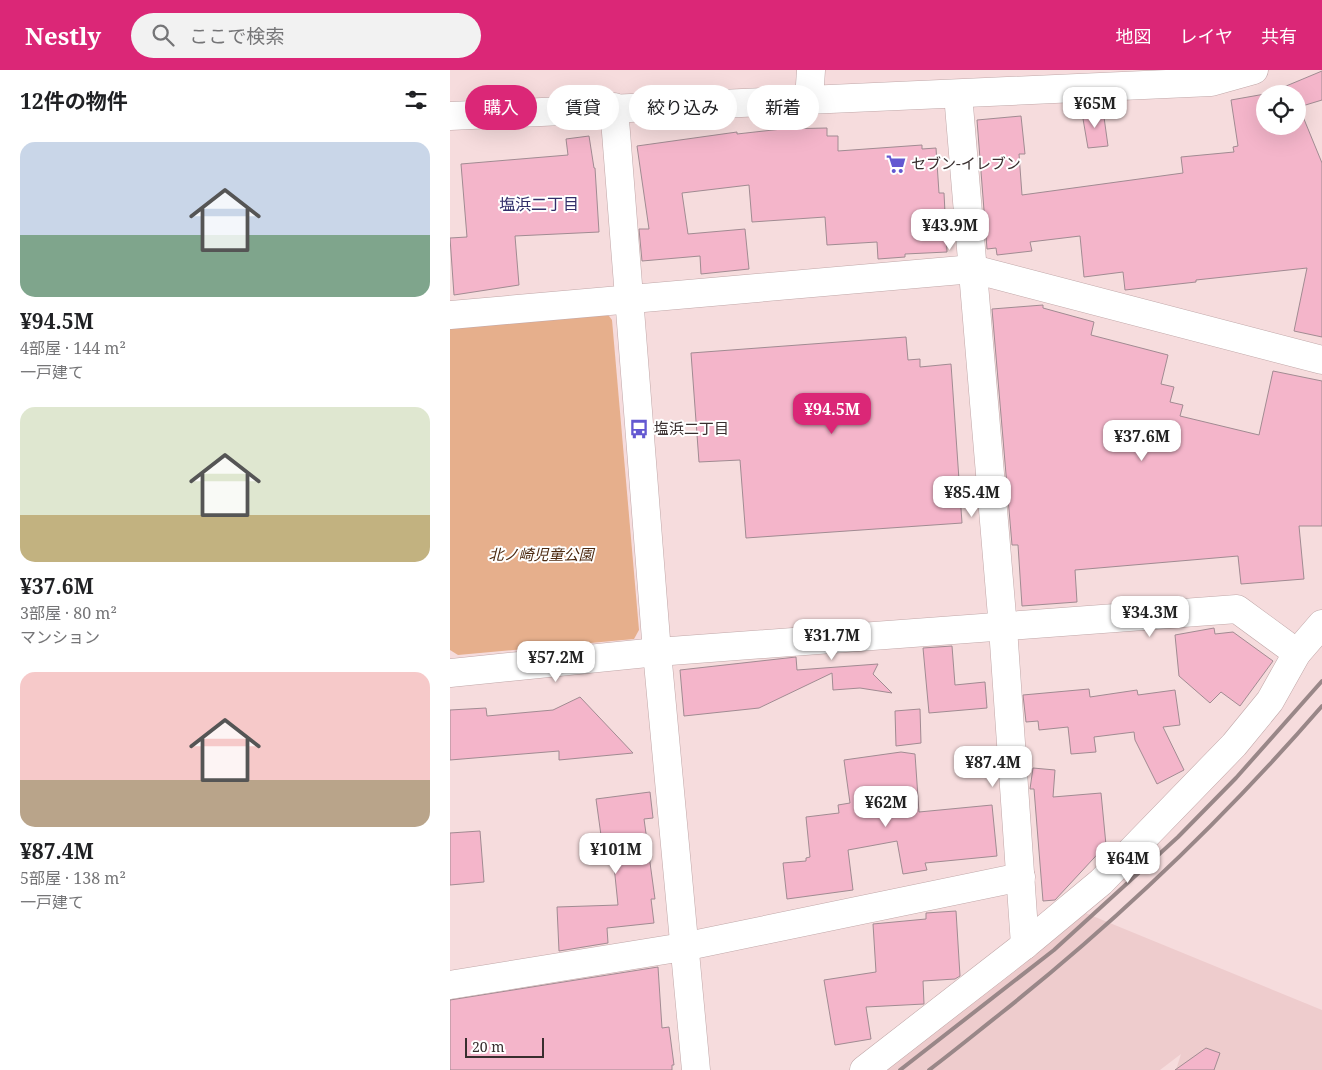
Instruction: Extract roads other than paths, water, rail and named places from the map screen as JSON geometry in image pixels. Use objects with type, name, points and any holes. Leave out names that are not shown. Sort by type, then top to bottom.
[{"type":"street","points":[[810,85],[811,70]]},
{"type":"street","points":[[819,100],[1211,82],[1254,70]]},
{"type":"street","points":[[958,94],[1002,628],[1025,945]]},
{"type":"street","points":[[619,107],[747,102]]},
{"type":"street","points":[[450,116],[547,111]]},
{"type":"street","points":[[616,130],[657,652],[683,947],[696,1070]]},
{"type":"street","points":[[450,315],[972,269],[1322,360]]},
{"type":"street","points":[[450,673],[657,652],[1002,628],[1237,609],[1297,653]]},
{"type":"street","points":[[864,1070],[1025,945],[1101,882],[1234,745],[1270,701],[1297,653],[1322,624]]},
{"type":"street","points":[[450,985],[683,947],[1021,877]]},
{"type":"railway","points":[[900,1070],[1054,950],[1178,837],[1236,778],[1322,681]]},
{"type":"railway","points":[[929,1070],[1086,943],[1168,868],[1247,789],[1322,706]]},
{"type":"place","name":"セブン-イレブン","points":[[896,164]]},
{"type":"place","name":"塩浜二丁目","points":[[639,429]]},
{"type":"district","name":"塩浜二丁目","points":[[539,204]]},
{"type":"park label","name":"北ノ崎児童公園","points":[[541,555]]}]
